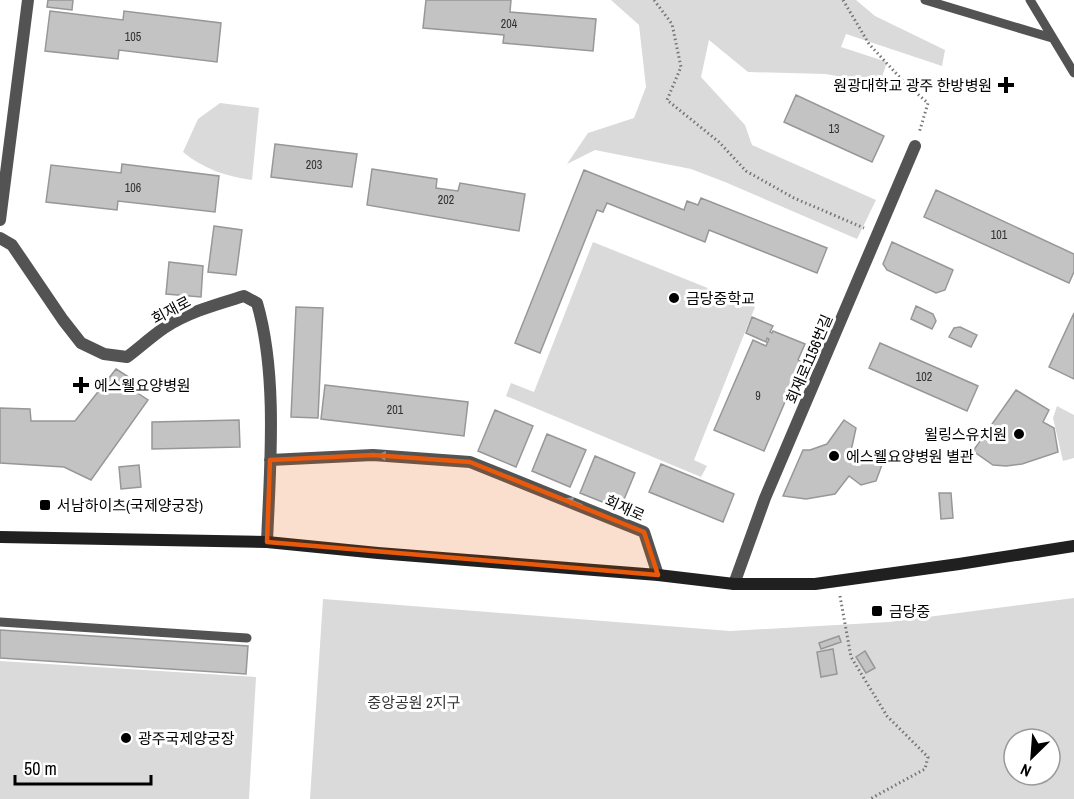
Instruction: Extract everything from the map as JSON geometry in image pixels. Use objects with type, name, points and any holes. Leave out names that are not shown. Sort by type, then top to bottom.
[{"type":"main road","points":[[0,537],[267,542],[658,575],[734,584],[815,584],[1074,546]]},
{"type":"street","points":[[0,220],[5,134],[28,0]]},
{"type":"street","name":"회재로1156번길","points":[[734,584],[765,498],[915,146]]},
{"type":"street","name":"회재로","points":[[0,238],[12,245],[81,343],[104,354],[127,357],[166,327],[225,302],[244,296],[256,303],[264,328],[269,378],[270,460],[267,542]]},
{"type":"street","name":"회재로","points":[[270,460],[373,455],[470,462],[644,532],[658,575]]},
{"type":"lane","points":[[1030,0],[1074,73]]},
{"type":"lane","points":[[930,1],[1052,38]]},
{"type":"lane","points":[[0,622],[247,638]]},
{"type":"path","points":[[654,0],[672,24],[681,67],[667,100],[719,142],[746,171],[794,198],[879,235]]},
{"type":"path","points":[[843,0],[869,45],[905,83],[928,103],[915,146]]},
{"type":"path","points":[[837,579],[851,657],[887,716],[928,757],[925,769],[870,799]]},
{"type":"highlighted area","points":[[373,455],[470,462],[644,532],[658,575],[267,542],[270,460]]},
{"type":"green space","points":[[611,0],[856,0],[875,16],[945,50],[942,66],[846,34],[841,47],[887,62],[880,83],[825,74],[748,72],[709,40],[701,77],[745,125],[752,145],[876,200],[857,239],[691,169],[595,150],[567,164],[588,133],[634,118],[646,87],[639,25]]},
{"type":"green space","points":[[220,103],[259,108],[252,180],[215,171],[198,163],[183,152],[198,119]]},
{"type":"green space","points":[[593,242],[755,307],[694,460],[707,466],[701,477],[506,396],[511,383],[534,392]]},
{"type":"green space","points":[[1057,406],[1074,415],[1074,458],[1063,461],[1053,418]]},
{"type":"green space","name":"중앙공원 2지구","points":[[1074,598],[1074,799],[310,799],[323,599],[730,631],[889,622]]},
{"type":"green space","name":"광주국제양궁장","points":[[0,661],[256,677],[249,799],[0,799]]},
{"type":"building","points":[[48,0],[73,0],[72,10],[47,7]]},
{"type":"building","points":[[426,0],[511,0],[510,12],[596,19],[593,51],[503,43],[504,35],[423,28]]},
{"type":"building","points":[[50,11],[123,20],[124,11],[221,23],[217,62],[119,50],[118,59],[45,51]]},
{"type":"building","points":[[796,95],[884,136],[872,162],[784,122]]},
{"type":"building","points":[[275,144],[357,154],[352,187],[271,177]]},
{"type":"building","points":[[122,164],[219,176],[215,212],[118,201],[117,210],[46,202],[51,165],[121,173]]},
{"type":"building","points":[[372,169],[437,179],[436,188],[458,191],[460,183],[525,194],[519,231],[367,205]]},
{"type":"building","points":[[584,170],[684,210],[687,201],[698,205],[701,198],[827,248],[817,273],[709,230],[705,242],[607,203],[603,212],[597,210],[540,353],[515,343]]},
{"type":"building","points":[[936,190],[1074,254],[1074,272],[1069,283],[924,217]]},
{"type":"building","points":[[214,226],[242,230],[236,275],[208,272]]},
{"type":"building","points":[[892,242],[953,270],[945,290],[936,293],[887,270],[883,264]]},
{"type":"building","points":[[169,262],[203,266],[201,297],[166,294]]},
{"type":"building","points":[[916,306],[933,314],[936,321],[932,329],[911,319]]},
{"type":"building","points":[[296,307],[323,308],[318,418],[291,417]]},
{"type":"building","points":[[1074,313],[1074,379],[1049,367]]},
{"type":"building","points":[[752,317],[773,326],[770,332],[773,331],[805,344],[798,360],[802,362],[764,451],[714,430],[753,340],[766,346],[769,339],[767,338],[766,342],[746,333]]},
{"type":"building","points":[[960,327],[977,335],[971,347],[949,337],[954,328]]},
{"type":"building","points":[[880,343],[978,386],[967,411],[869,368]]},
{"type":"building","points":[[116,369],[135,381],[130,388],[148,400],[91,480],[64,467],[0,463],[0,408],[30,409],[31,421],[75,421]]},
{"type":"building","points":[[325,385],[468,402],[464,436],[321,419]]},
{"type":"building","points":[[1016,390],[1049,410],[1043,422],[1054,428],[1058,452],[1022,464],[993,465],[973,451]]},
{"type":"building","points":[[495,410],[533,426],[516,467],[478,451]]},
{"type":"building","points":[[239,420],[240,447],[152,449],[152,422]]},
{"type":"building","name":"에스웰요양병원 별관","points":[[844,420],[856,428],[851,451],[883,462],[876,481],[861,485],[849,476],[835,494],[806,499],[783,496],[803,450],[827,444]]},
{"type":"building","points":[[547,434],[586,450],[570,487],[532,471]]},
{"type":"building","points":[[595,456],[635,473],[620,509],[580,493]]},
{"type":"building","points":[[661,464],[734,494],[723,522],[649,492]]},
{"type":"building","points":[[139,465],[141,487],[121,489],[119,467]]},
{"type":"building","points":[[939,493],[951,493],[953,518],[941,519]]},
{"type":"building","points":[[0,630],[248,646],[246,674],[0,658]]},
{"type":"building","points":[[839,636],[841,642],[821,649],[819,643]]},
{"type":"building","points":[[833,649],[837,674],[821,677],[817,652]]},
{"type":"building","points":[[865,651],[875,668],[866,673],[856,657]]},
{"type":"place","name":"원광대학교 광주 한방병원","points":[[1006,85]]},
{"type":"place","name":"금당중학교","points":[[674,298]]},
{"type":"place","name":"에스웰요양병원","points":[[81,385]]},
{"type":"place","name":"윌링스유치원","points":[[1019,434]]},
{"type":"place","name":"에스웰요양병원 별관","points":[[834,456]]},
{"type":"place","name":"서남하이츠(국제양궁장)","points":[[45,505]]},
{"type":"place","name":"금당중","points":[[877,611]]},
{"type":"place","name":"광주국제양궁장","points":[[126,738]]}]
